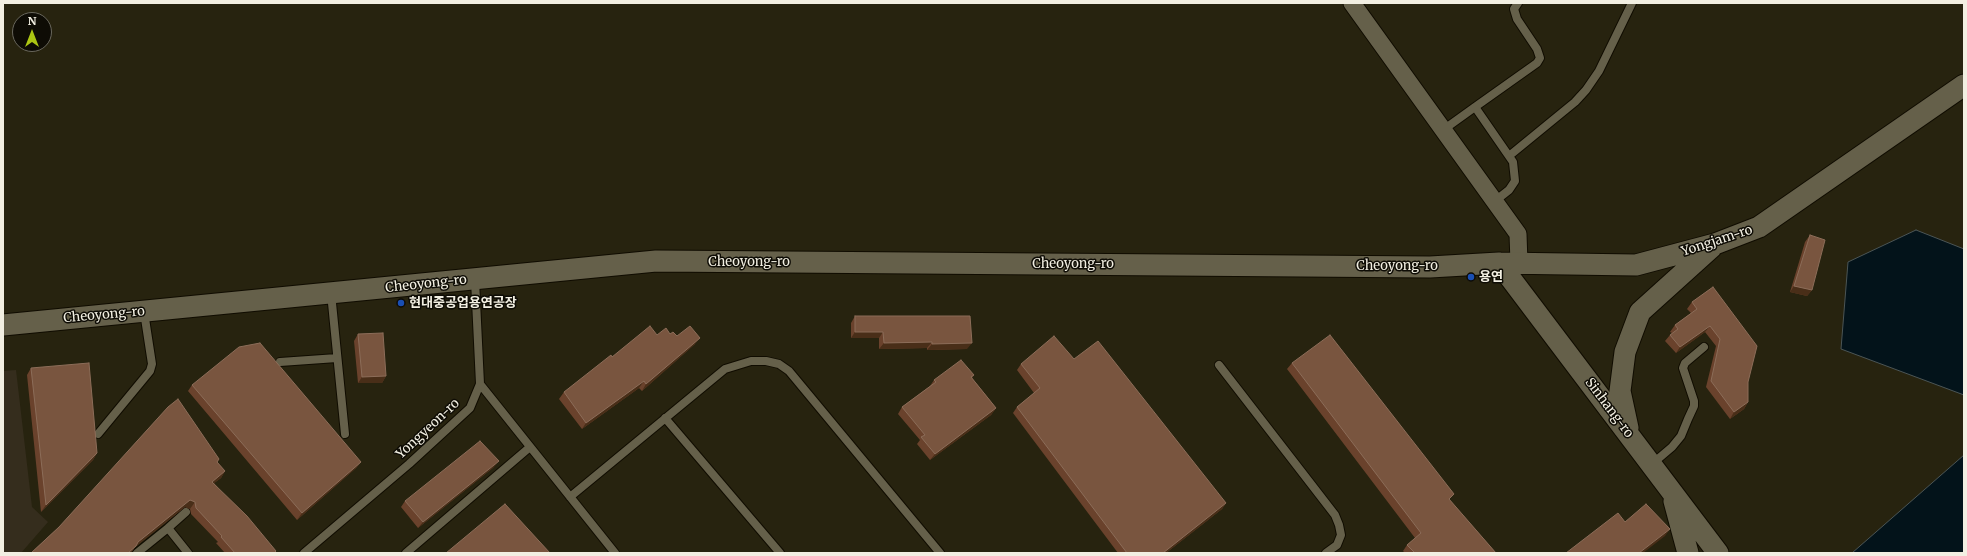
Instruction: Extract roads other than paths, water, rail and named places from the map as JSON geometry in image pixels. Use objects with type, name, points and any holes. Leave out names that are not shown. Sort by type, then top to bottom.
[{"type":"street","points":[[1352,3],[1518,234],[1519,263]]},
{"type":"street","name":"Yongjam-ro","points":[[1499,263],[1636,265],[1715,244],[1759,227],[1964,85]]},
{"type":"street","points":[[1629,435],[1620,391],[1625,352],[1640,312],[1715,244]]},
{"type":"street","name":"Cheoyong-ro","points":[[3,325],[475,280],[656,261],[1430,267],[1499,263]]},
{"type":"street","name":"Sinhang-ro","points":[[1499,263],[1718,553]]},
{"type":"street","points":[[1672,491],[1688,553]]},
{"type":"lane","points":[[1443,130],[1537,63],[1540,58],[1537,49],[1517,18],[1514,9],[1518,3]]},
{"type":"lane","points":[[1509,156],[1575,102],[1586,90],[1599,71],[1632,3]]},
{"type":"lane","points":[[1475,107],[1513,162],[1515,181],[1509,190],[1495,201]]},
{"type":"lane","name":"Yongyeon-ro","points":[[304,553],[409,464],[470,408],[480,384],[475,280]]},
{"type":"lane","points":[[331,293],[345,434]]},
{"type":"lane","points":[[98,434],[150,371],[152,364],[144,311]]},
{"type":"lane","points":[[1652,464],[1672,447],[1680,436],[1688,419],[1694,401],[1683,368],[1685,363],[1704,347]]},
{"type":"lane","points":[[280,362],[337,358]]},
{"type":"lane","points":[[570,497],[725,369],[751,362],[766,361],[779,364],[789,371],[940,553]]},
{"type":"lane","points":[[1219,365],[1335,515],[1341,535],[1337,545],[1326,553]]},
{"type":"lane","points":[[480,384],[614,553]]},
{"type":"lane","points":[[665,418],[780,553]]},
{"type":"lane","points":[[406,553],[530,447]]},
{"type":"lane","points":[[137,553],[186,512]]},
{"type":"lane","points":[[168,528],[188,553]]},
{"type":"place","name":"용연","points":[[1471,277]]},
{"type":"place","name":"현대중공업용연공장","points":[[401,303]]}]
